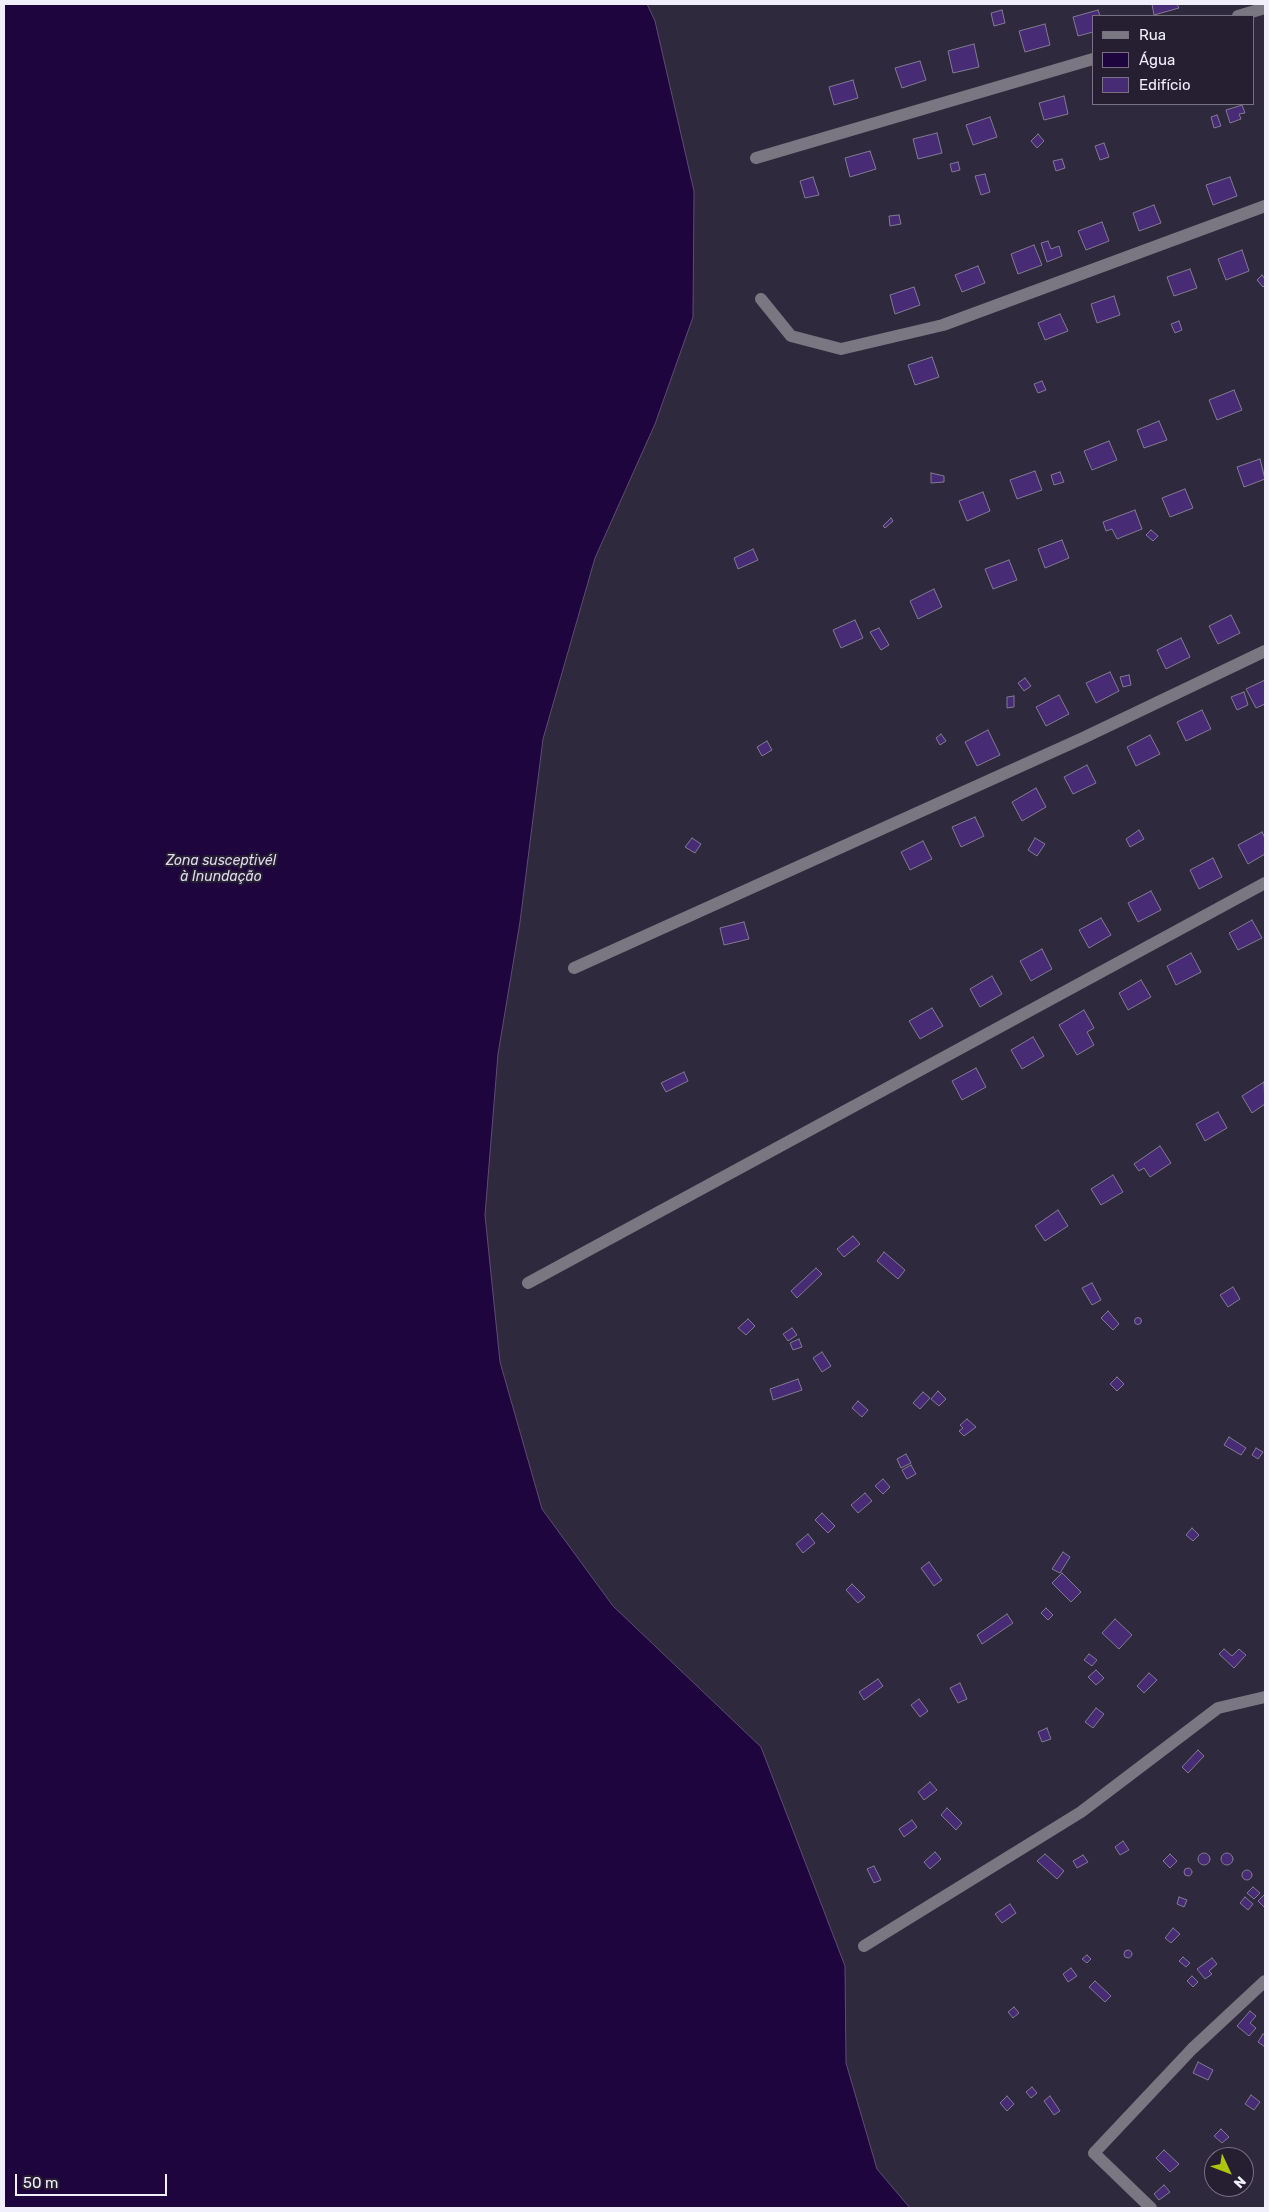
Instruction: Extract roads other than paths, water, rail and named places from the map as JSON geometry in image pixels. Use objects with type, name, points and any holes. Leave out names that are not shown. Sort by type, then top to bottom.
[{"type":"lane","points":[[1241,15],[1265,8]]},
{"type":"lane","points":[[756,158],[1092,59]]},
{"type":"lane","points":[[761,299],[790,336],[841,349],[943,325],[1265,206]]},
{"type":"lane","points":[[574,968],[1083,738],[1265,651]]},
{"type":"lane","points":[[528,1283],[1265,883]]},
{"type":"lane","points":[[864,1946],[1081,1812],[1218,1708],[1265,1697]]},
{"type":"lane","points":[[1152,2208],[1094,2153],[1192,2049],[1265,1981]]},
{"type":"water","name":"Zona susceptivél à Inundação","points":[[4,4],[647,4],[655,21],[694,191],[693,317],[655,424],[595,558],[543,739],[520,922],[498,1054],[485,1215],[500,1362],[542,1509],[613,1606],[761,1747],[845,1966],[846,2063],[877,2169],[910,2208],[4,2208]]}]
